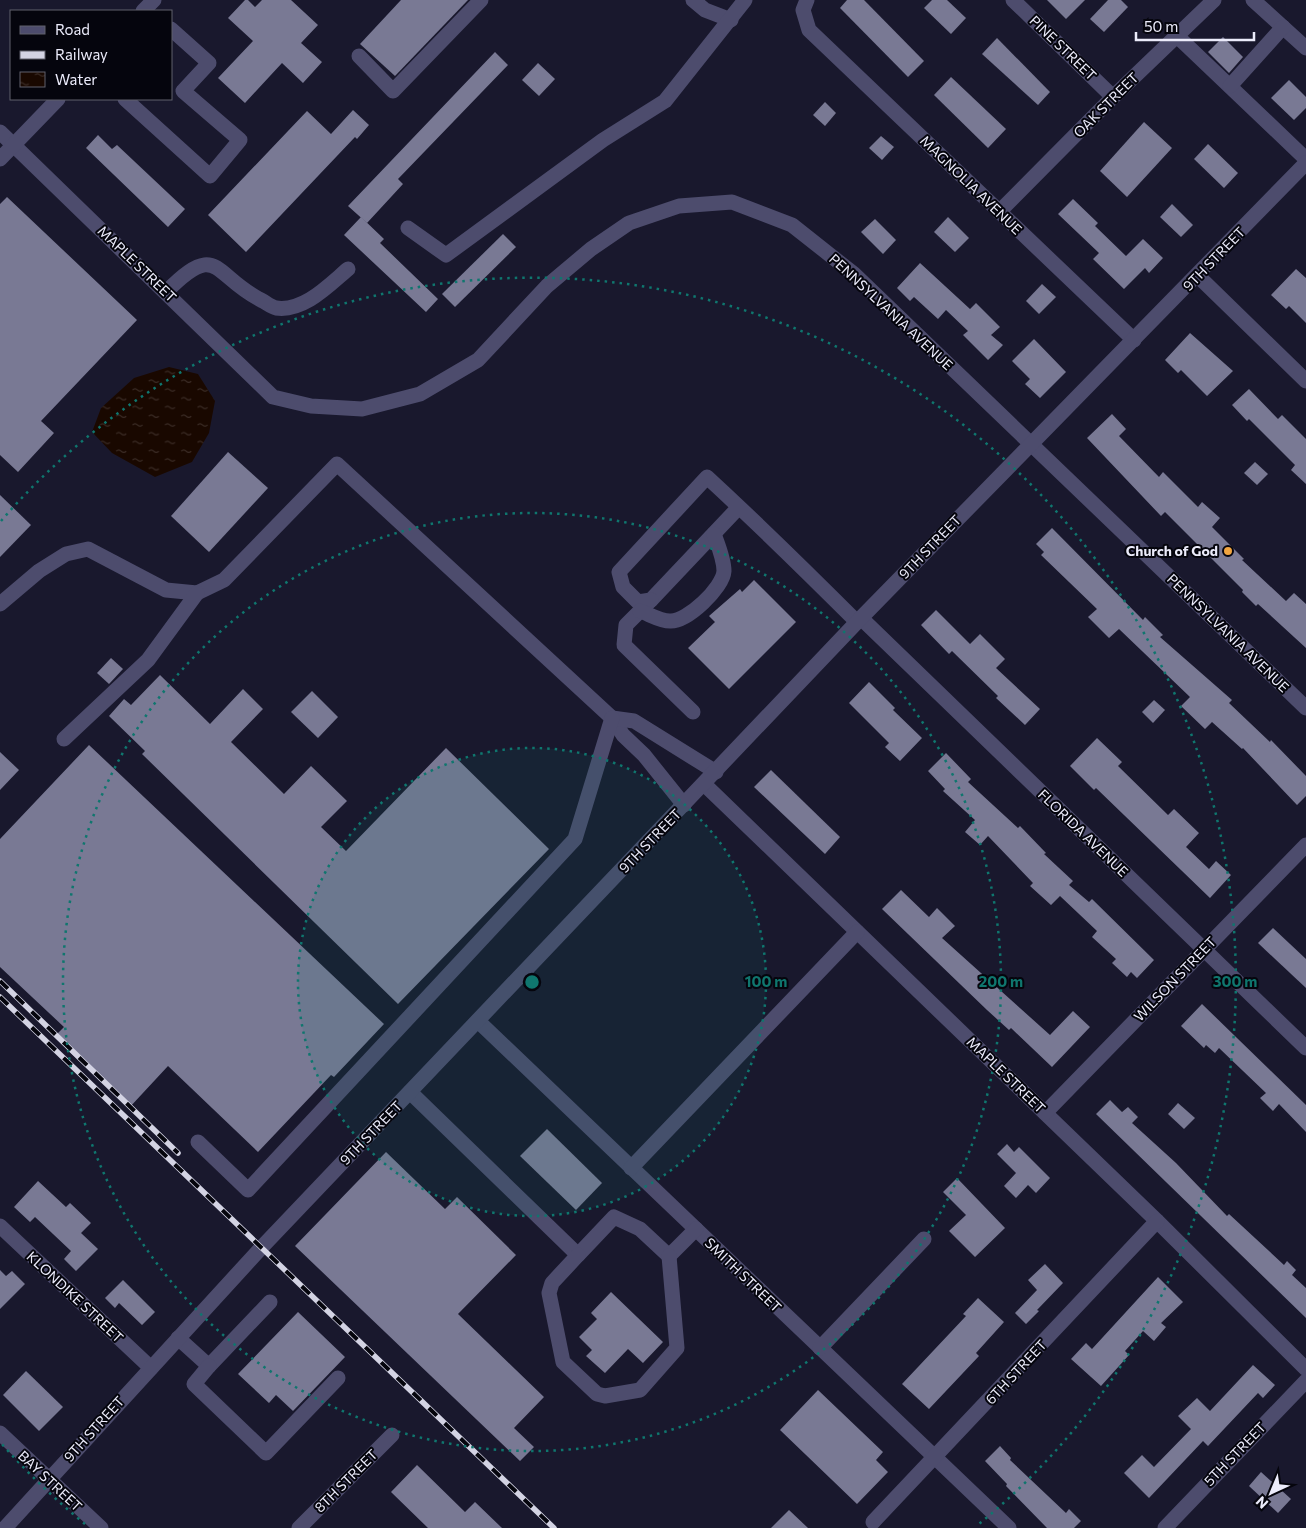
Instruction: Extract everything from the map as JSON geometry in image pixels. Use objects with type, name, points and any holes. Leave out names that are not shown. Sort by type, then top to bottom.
[{"type":"street","points":[[359,56],[393,91],[481,0]]},
{"type":"street","points":[[693,0],[705,10],[731,20]]},
{"type":"street","points":[[408,228],[446,255],[603,140],[664,101],[731,20],[745,0]]},
{"type":"street","name":"MAGNOLIA AVENUE","points":[[807,0],[803,10],[809,30],[1134,340]]},
{"type":"street","name":"PINE STREET","points":[[1013,0],[1113,97]]},
{"type":"street","name":"OAK STREET","points":[[999,212],[1113,97],[1214,0]]},
{"type":"street","points":[[1252,0],[1306,48]]},
{"type":"street","points":[[1230,86],[1283,27]]},
{"type":"street","points":[[126,100],[210,176],[240,140],[182,90],[209,63],[172,32]]},
{"type":"street","points":[[1177,36],[1306,159]]},
{"type":"street","points":[[0,159],[57,100]]},
{"type":"street","name":"MAPLE STREET","points":[[0,132],[274,396]]},
{"type":"street","name":"9TH STREET","points":[[5,1528],[178,1338],[859,620],[1030,443],[1198,276],[1306,163]]},
{"type":"street","name":"PENNSYLVANIA AVENUE","points":[[274,396],[311,406],[362,409],[420,394],[478,360],[547,286],[591,249],[629,223],[679,206],[732,202],[792,225],[854,274],[1306,708]]},
{"type":"street","points":[[166,292],[195,266],[205,264],[220,269],[255,297],[276,308],[296,305],[317,296],[348,269]]},
{"type":"street","points":[[1198,276],[1306,381]]},
{"type":"street","points":[[64,739],[148,660],[197,593],[224,580],[338,464],[612,718],[623,735],[644,756],[684,805]]},
{"type":"street","name":"FLORIDA AVENUE","points":[[651,600],[638,602],[623,587],[619,572],[707,477],[1306,1048]]},
{"type":"street","points":[[693,712],[624,646],[623,636],[626,625],[739,507]]},
{"type":"street","points":[[640,611],[669,621],[684,618],[698,608],[722,580],[724,570],[714,534]]},
{"type":"street","points":[[0,604],[39,571],[66,554],[88,549],[166,590],[197,593]]},
{"type":"street","points":[[612,718],[634,721],[716,772]]},
{"type":"street","points":[[198,1142],[248,1190],[575,839],[612,718]]},
{"type":"street","name":"MAPLE STREET","points":[[704,784],[1306,1368]]},
{"type":"street","name":"WILSON STREET","points":[[1045,1113],[1306,845]]},
{"type":"street","points":[[631,1168],[857,932]]},
{"type":"street","name":"SMITH STREET","points":[[478,1021],[1009,1528]]},
{"type":"street","points":[[410,1092],[578,1255]]},
{"type":"street","points":[[614,1217],[640,1229],[669,1256],[677,1348],[640,1390],[605,1396],[597,1394],[563,1362],[549,1293],[552,1283],[614,1217]]},
{"type":"street","name":"6TH STREET","points":[[873,1522],[1157,1222]]},
{"type":"street","name":"KLONDIKE STREET","points":[[0,1226],[151,1368]]},
{"type":"street","points":[[669,1256],[696,1229]]},
{"type":"street","points":[[820,1348],[924,1239]]},
{"type":"street","points":[[270,1302],[194,1384],[266,1453],[338,1378]]},
{"type":"street","points":[[178,1338],[209,1366]]},
{"type":"street","name":"5TH STREET","points":[[1164,1528],[1306,1381]]},
{"type":"street","name":"BAY STREET","points":[[0,1433],[101,1528]]},
{"type":"street","name":"8TH STREET","points":[[300,1528],[392,1435]]},
{"type":"water","points":[[169,367],[198,374],[215,401],[209,433],[192,462],[155,477],[112,453],[92,432],[101,408],[134,378]]},
{"type":"building","points":[[245,0],[248,0],[255,7],[262,0],[291,0],[318,25],[301,43],[322,62],[303,83],[282,63],[245,103],[218,78],[253,41],[228,18]]},
{"type":"building","points":[[401,0],[468,0],[395,76],[360,44]]},
{"type":"building","points":[[847,0],[864,0],[924,61],[908,77],[840,8]]},
{"type":"building","points":[[932,0],[947,0],[966,18],[951,34],[924,8]]},
{"type":"building","points":[[1047,0],[1085,0],[1066,19]]},
{"type":"building","points":[[1108,0],[1121,0],[1128,7],[1104,32],[1090,19]]},
{"type":"building","points":[[1223,37],[1243,57],[1229,73],[1208,52]]},
{"type":"building","points":[[997,38],[1050,92],[1038,105],[982,54]]},
{"type":"building","points":[[495,52],[508,65],[398,179],[403,184],[367,223],[348,206]]},
{"type":"building","points":[[538,63],[555,79],[539,96],[522,80]]},
{"type":"building","points":[[951,77],[1006,129],[988,148],[934,95]]},
{"type":"building","points":[[1289,80],[1306,97],[1306,108],[1294,120],[1271,98]]},
{"type":"building","points":[[825,102],[836,113],[825,126],[813,115]]},
{"type":"building","points":[[353,110],[369,125],[357,139],[355,137],[246,252],[208,215],[307,111],[331,134]]},
{"type":"building","points":[[1144,122],[1172,148],[1127,197],[1100,171]]},
{"type":"building","points":[[98,135],[112,149],[117,145],[185,209],[168,227],[86,148]]},
{"type":"building","points":[[881,136],[894,147],[882,160],[869,148]]},
{"type":"building","points":[[1208,144],[1238,173],[1224,188],[1194,159]]},
{"type":"building","points":[[7,197],[137,320],[41,421],[54,433],[18,472],[0,455],[0,204]]},
{"type":"building","points":[[1073,199],[1098,223],[1095,226],[1126,256],[1143,239],[1163,258],[1149,273],[1145,268],[1124,289],[1093,259],[1099,253],[1058,214]]},
{"type":"building","points":[[1172,204],[1193,225],[1181,237],[1160,217]]},
{"type":"building","points":[[361,217],[384,239],[380,243],[438,299],[426,312],[344,235]]},
{"type":"building","points":[[948,217],[969,238],[955,252],[934,232]]},
{"type":"building","points":[[875,219],[896,240],[883,254],[861,232]]},
{"type":"building","points":[[503,234],[516,247],[455,307],[442,294]]},
{"type":"building","points":[[920,263],[970,309],[976,303],[1000,327],[991,335],[1003,345],[988,360],[963,335],[968,331],[946,310],[938,319],[914,297],[910,301],[897,288]]},
{"type":"building","points":[[1296,269],[1306,278],[1306,323],[1289,306],[1286,309],[1271,295]]},
{"type":"building","points":[[1042,284],[1056,297],[1039,314],[1026,301]]},
{"type":"building","points":[[1190,333],[1233,371],[1207,396],[1181,370],[1178,373],[1165,360]]},
{"type":"building","points":[[1034,339],[1066,372],[1040,398],[1025,384],[1030,379],[1012,361]]},
{"type":"building","points":[[1249,389],[1278,419],[1282,415],[1306,439],[1306,484],[1291,470],[1295,465],[1249,419],[1247,421],[1232,405]]},
{"type":"building","points":[[1112,414],[1126,429],[1119,436],[1159,477],[1163,472],[1198,507],[1202,502],[1220,518],[1212,527],[1244,559],[1242,560],[1286,601],[1294,593],[1306,604],[1306,648],[1258,604],[1256,606],[1242,592],[1243,590],[1165,512],[1161,516],[1087,438]]},
{"type":"building","points":[[228,452],[268,488],[209,552],[171,516]]},
{"type":"building","points":[[1255,462],[1268,474],[1257,485],[1244,473]]},
{"type":"building","points":[[0,495],[31,525],[0,557]]},
{"type":"building","points":[[1052,528],[1143,620],[1145,617],[1163,635],[1160,637],[1232,700],[1229,703],[1270,742],[1271,740],[1306,776],[1306,796],[1297,805],[1243,748],[1212,722],[1205,729],[1181,706],[1190,697],[1119,629],[1109,638],[1088,617],[1097,609],[1041,555],[1044,552],[1036,544]]},
{"type":"building","points":[[754,580],[796,622],[729,689],[688,648],[715,622],[709,616],[740,589],[742,592]]},
{"type":"building","points":[[936,610],[970,644],[980,634],[1005,659],[996,668],[1040,709],[1025,725],[996,698],[998,696],[952,651],[949,654],[921,625]]},
{"type":"building","points":[[111,658],[123,669],[109,684],[97,673]]},
{"type":"building","points":[[160,675],[210,724],[243,689],[263,709],[231,742],[284,794],[311,766],[347,801],[321,827],[346,851],[446,748],[549,849],[398,1004],[142,754],[145,751],[109,716],[124,699],[131,705]]},
{"type":"building","points":[[869,682],[895,708],[893,710],[922,738],[900,761],[885,747],[889,743],[849,703]]},
{"type":"building","points":[[312,691],[338,717],[318,738],[291,712]]},
{"type":"building","points":[[1154,700],[1165,710],[1153,723],[1142,712]]},
{"type":"building","points":[[1097,738],[1122,762],[1118,766],[1168,815],[1174,809],[1199,833],[1186,847],[1209,869],[1216,861],[1231,875],[1210,898],[1096,788],[1094,790],[1070,766]]},
{"type":"building","points":[[89,745],[384,1024],[334,1077],[331,1075],[258,1152],[168,1066],[129,1108],[54,1037],[64,1027],[0,967],[0,839]]},
{"type":"building","points":[[0,752],[19,770],[0,790]]},
{"type":"building","points":[[946,753],[971,779],[968,782],[1018,828],[1020,826],[1046,853],[1044,854],[1073,881],[1069,885],[1089,902],[1092,899],[1154,960],[1137,978],[1131,972],[1127,977],[1112,963],[1116,959],[1092,937],[1097,931],[1060,896],[1051,905],[1030,886],[1033,883],[988,836],[980,845],[965,832],[975,820],[943,791],[945,789],[928,771]]},
{"type":"building","points":[[771,770],[840,837],[825,854],[754,787]]},
{"type":"building","points":[[901,890],[929,917],[937,908],[955,926],[942,938],[1050,1035],[1073,1011],[1090,1027],[1052,1067],[1011,1028],[1009,1030],[987,1010],[882,909]]},
{"type":"building","points":[[1273,928],[1306,959],[1306,988],[1258,943]]},
{"type":"building","points":[[1202,1004],[1306,1105],[1306,1132],[1279,1104],[1273,1111],[1260,1098],[1266,1093],[1219,1048],[1215,1053],[1206,1045],[1204,1048],[1181,1026]]},
{"type":"building","points":[[1110,1100],[1122,1112],[1128,1107],[1138,1117],[1132,1123],[1176,1163],[1227,1216],[1229,1214],[1284,1265],[1287,1261],[1296,1270],[1292,1275],[1306,1288],[1306,1318],[1096,1114]]},
{"type":"building","points":[[1178,1103],[1195,1118],[1184,1129],[1168,1114]]},
{"type":"building","points":[[547,1129],[602,1183],[576,1210],[520,1156]]},
{"type":"building","points":[[1007,1144],[1014,1152],[1019,1147],[1050,1178],[1036,1193],[1028,1185],[1016,1198],[1004,1186],[1016,1173],[997,1154]]},
{"type":"building","points":[[386,1152],[445,1209],[457,1197],[516,1255],[458,1314],[544,1397],[514,1428],[534,1447],[520,1461],[295,1246]]},
{"type":"building","points":[[957,1178],[1005,1228],[975,1257],[949,1231],[966,1215],[943,1192]]},
{"type":"building","points":[[38,1181],[66,1207],[70,1203],[91,1223],[81,1233],[98,1249],[76,1271],[64,1259],[71,1251],[35,1217],[30,1222],[14,1207]]},
{"type":"building","points":[[1045,1264],[1063,1283],[1026,1324],[1015,1313],[1037,1290],[1028,1280]]},
{"type":"building","points":[[0,1270],[6,1276],[12,1271],[25,1284],[0,1309]]},
{"type":"building","points":[[1158,1277],[1183,1302],[1161,1323],[1166,1327],[1154,1341],[1143,1331],[1125,1351],[1129,1355],[1101,1386],[1071,1359],[1086,1343],[1092,1349]]},
{"type":"building","points":[[123,1280],[155,1312],[142,1325],[119,1303],[115,1308],[105,1298]]},
{"type":"building","points":[[611,1292],[663,1342],[643,1363],[628,1349],[605,1373],[586,1356],[592,1350],[579,1337],[597,1319],[591,1313]]},
{"type":"building","points":[[978,1298],[1004,1322],[976,1353],[979,1356],[929,1409],[902,1384],[966,1316],[963,1314]]},
{"type":"building","points":[[298,1312],[345,1357],[293,1411],[276,1395],[269,1403],[238,1374]]},
{"type":"building","points":[[1253,1365],[1275,1385],[1263,1398],[1258,1393],[1208,1446],[1203,1441],[1149,1498],[1124,1473],[1142,1455],[1154,1467],[1191,1429],[1178,1416],[1197,1398],[1210,1411]]},
{"type":"building","points":[[26,1371],[63,1407],[39,1431],[3,1395]]},
{"type":"building","points":[[818,1390],[883,1452],[876,1460],[888,1472],[857,1504],[780,1430]]},
{"type":"building","points":[[1000,1446],[1011,1458],[1010,1460],[1066,1513],[1069,1509],[1081,1521],[1074,1528],[1047,1528],[1006,1486],[1007,1484],[985,1461]]},
{"type":"building","points":[[417,1465],[465,1512],[475,1502],[502,1528],[428,1528],[391,1492]]},
{"type":"building","points":[[1261,1472],[1291,1499],[1278,1513],[1249,1486]]},
{"type":"building","points":[[789,1510],[808,1528],[771,1528]]},
{"type":"railway","points":[[0,981],[178,1153]]},
{"type":"railway","points":[[0,997],[554,1528]]},
{"type":"place","name":"Church of God","points":[[1228,551]]}]
